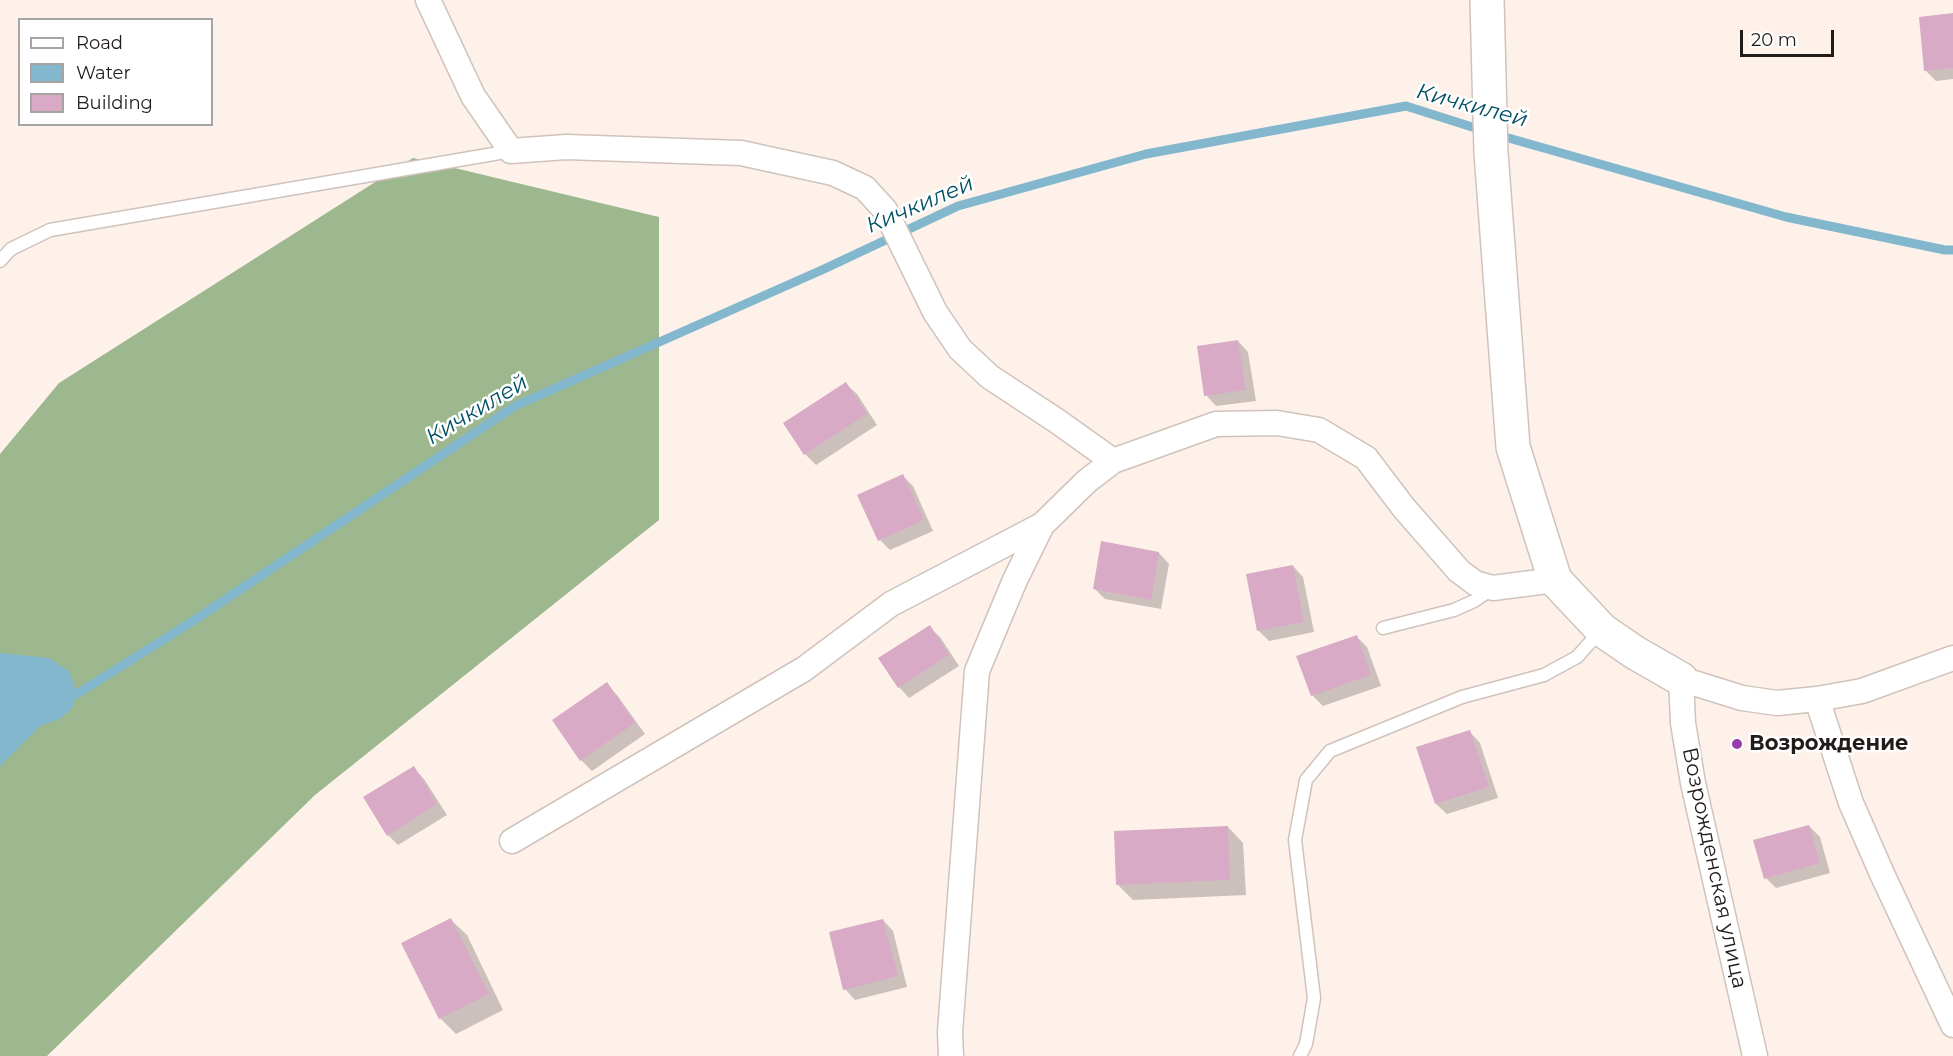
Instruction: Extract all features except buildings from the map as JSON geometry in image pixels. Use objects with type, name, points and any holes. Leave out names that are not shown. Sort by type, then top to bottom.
[{"type":"street","points":[[428,0],[473,96],[511,151],[566,147],[741,153],[833,173],[865,188],[885,210],[935,312],[960,349],[990,377],[1113,461]]},
{"type":"street","points":[[1487,0],[1491,153],[1513,447],[1555,580],[1602,630],[1634,652],[1681,679],[1742,698],[1777,703],[1862,691],[1953,658]]},
{"type":"street","points":[[512,841],[804,669],[891,604],[1042,525],[1087,481],[1113,461],[1216,424],[1277,423],[1319,430],[1366,458],[1404,508],[1459,571],[1474,582],[1493,588],[1555,580]]},
{"type":"street","points":[[951,1056],[950,1032],[977,671],[1015,580],[1042,525]]},
{"type":"street","name":"Возрожденская улица","points":[[1681,679],[1683,723],[1693,783],[1755,1056]]},
{"type":"street","points":[[1817,699],[1851,803],[1882,876],[1953,1025]]},
{"type":"lane","points":[[0,261],[11,249],[50,230],[511,151]]},
{"type":"lane","points":[[1383,628],[1454,610],[1474,601],[1493,588]]},
{"type":"lane","points":[[1300,1056],[1306,1044],[1314,998],[1294,840],[1306,780],[1330,751],[1462,697],[1544,675],[1577,657],[1602,630]]},
{"type":"green space","points":[[413,158],[659,217],[659,520],[315,795],[47,1056],[0,1056],[0,454],[59,383]]},
{"type":"water","points":[[0,653],[49,658],[69,671],[77,694],[72,708],[60,719],[40,726],[0,766]]},
{"type":"waterway","name":"Кичкилей","points":[[67,696],[77,694],[193,621],[515,406],[824,269],[958,206],[1146,154],[1406,106],[1491,133],[1786,217],[1953,250]]},
{"type":"place","name":"Возрождение","points":[[1737,744]]}]
